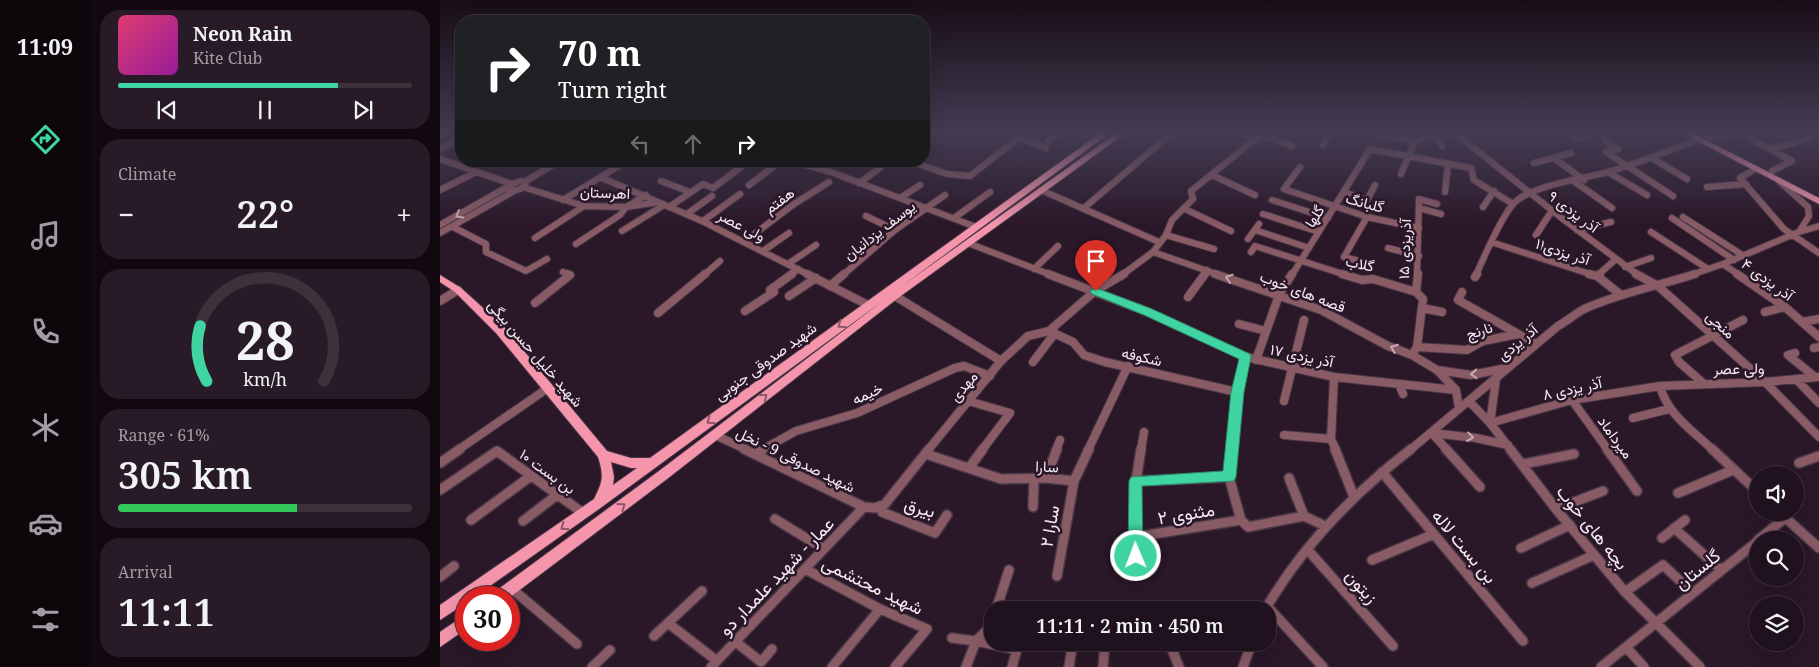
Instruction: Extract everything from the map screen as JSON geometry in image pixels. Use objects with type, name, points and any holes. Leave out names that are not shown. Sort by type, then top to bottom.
[{"type":"main road","name":"شهید صدوقی جنوبی","points":[[514,586],[968,242],[1064,163]]},
{"type":"main road","name":"شهید صدوقی جنوبی","points":[[440,614],[596,505],[976,226],[1041,190],[1079,163]]},
{"type":"main road","points":[[1744,163],[1819,201]]},
{"type":"main road","points":[[1757,163],[1819,195]]},
{"type":"main road","name":"شهید خلیل حسن بیگی","points":[[441,280],[458,290],[500,330],[602,455]]},
{"type":"main road","points":[[602,455],[631,463],[653,463]]},
{"type":"main road","points":[[596,505],[608,486],[609,476],[602,455]]},
{"type":"main road","points":[[440,640],[455,629]]},
{"type":"street","points":[[928,167],[961,177],[970,176],[987,163]]},
{"type":"street","points":[[1084,208],[1137,163]]},
{"type":"street","points":[[1153,252],[1166,235],[1172,220],[1185,210],[1193,199],[1191,191],[1227,163]]},
{"type":"street","name":"گلها","points":[[1256,360],[1278,295],[1361,163]]},
{"type":"street","points":[[1401,174],[1405,163]]},
{"type":"street","points":[[1444,163],[1471,168],[1474,180],[1513,204]]},
{"type":"street","name":"آذر یزدی ۹","points":[[1493,163],[1530,192],[1551,212],[1625,267],[1658,286]]},
{"type":"street","points":[[1561,163],[1584,180]]},
{"type":"street","points":[[1623,163],[1673,196]]},
{"type":"street","points":[[1475,277],[1491,242],[1513,204],[1530,192],[1584,180],[1637,163]]},
{"type":"street","points":[[1661,163],[1688,179]]},
{"type":"street","points":[[1772,171],[1788,163]]},
{"type":"street","points":[[1444,192],[1448,164]]},
{"type":"street","points":[[462,167],[512,187]]},
{"type":"street","points":[[441,224],[512,187],[524,184],[551,167]]},
{"type":"street","points":[[563,200],[617,167]]},
{"type":"street","points":[[622,231],[703,184],[713,188],[741,167]]},
{"type":"street","points":[[749,185],[774,167]]},
{"type":"street","points":[[815,167],[976,226]]},
{"type":"street","name":"گلبانگ","points":[[1300,167],[1284,189],[1334,207],[1419,228]]},
{"type":"street","points":[[859,183],[880,168]]},
{"type":"street","points":[[1754,169],[1740,176],[1784,229],[1797,234],[1819,253]]},
{"type":"street","points":[[440,190],[476,172]]},
{"type":"street","points":[[1608,172],[1647,195]]},
{"type":"street","points":[[1212,175],[1255,195]]},
{"type":"street","name":"ولی عصر","points":[[600,177],[646,195],[664,205],[703,221],[868,305]]},
{"type":"street","points":[[661,181],[690,192]]},
{"type":"street","points":[[1778,181],[1800,198],[1808,207],[1809,216],[1797,234]]},
{"type":"street","name":"هفتم","points":[[744,242],[794,204],[829,182]]},
{"type":"street","points":[[1575,182],[1612,208]]},
{"type":"street","name":"اهرستان","points":[[524,184],[563,200],[584,206],[626,207],[664,205]]},
{"type":"street","points":[[1707,188],[1746,184]]},
{"type":"street","points":[[900,198],[920,185]]},
{"type":"street","points":[[1344,192],[1366,202],[1375,185]]},
{"type":"street","points":[[440,233],[512,187]]},
{"type":"street","points":[[1041,190],[1159,242]]},
{"type":"street","points":[[1483,207],[1494,191]]},
{"type":"street","points":[[954,218],[990,192]]},
{"type":"street","points":[[703,221],[740,194]]},
{"type":"street","points":[[576,244],[620,214],[626,207],[646,195]]},
{"type":"street","points":[[687,214],[712,196]]},
{"type":"street","name":"یوسف یزدانیان","points":[[830,286],[895,230],[945,196]]},
{"type":"street","name":"۱۵ آذریزدی","points":[[1412,355],[1417,347],[1424,299],[1416,292],[1419,256],[1419,199],[1438,204]]},
{"type":"street","points":[[1272,200],[1328,218]]},
{"type":"street","points":[[535,238],[584,206]]},
{"type":"street","points":[[1419,208],[1441,214]]},
{"type":"street","points":[[1185,210],[1230,231]]},
{"type":"street","points":[[1536,235],[1551,212]]},
{"type":"street","points":[[1264,214],[1319,232]]},
{"type":"street","points":[[866,216],[895,230]]},
{"type":"street","points":[[1363,262],[1344,257],[1367,216]]},
{"type":"street","points":[[1683,217],[1744,256]]},
{"type":"street","points":[[1672,218],[1734,260]]},
{"type":"street","points":[[1577,230],[1611,222]]},
{"type":"street","points":[[453,226],[486,244],[486,252],[526,271],[547,259]]},
{"type":"street","name":"آذر یزدی","points":[[1270,601],[1281,582],[1325,526],[1354,497],[1558,326],[1583,310],[1621,295],[1658,286],[1723,264],[1819,226]]},
{"type":"street","points":[[1248,239],[1257,227],[1309,248]]},
{"type":"street","points":[[1651,232],[1708,269]]},
{"type":"street","points":[[763,251],[789,233]]},
{"type":"street","points":[[1166,235],[1214,249]]},
{"type":"street","name":"آذر یزدی ۱۷","points":[[968,242],[1148,312],[1246,357],[1334,377],[1456,390]]},
{"type":"street","name":"آذر یزدی۱۱","points":[[1491,242],[1597,276],[1621,295]]},
{"type":"street","points":[[788,264],[816,245]]},
{"type":"street","points":[[1034,269],[1058,246]]},
{"type":"street","name":"گلاب","points":[[1252,252],[1255,246],[1362,280],[1373,279],[1416,292]]},
{"type":"street","points":[[1388,248],[1419,256]]},
{"type":"street","name":"قصه های خوب","points":[[1153,252],[1321,310],[1388,346],[1412,355],[1437,370],[1456,390]]},
{"type":"street","name":"مهدی","points":[[880,507],[885,504],[1001,361],[1028,336],[1052,332],[1096,291],[1127,272],[1153,252]]},
{"type":"street","points":[[1625,267],[1651,258]]},
{"type":"street","points":[[1597,276],[1616,259]]},
{"type":"street","points":[[658,313],[720,261]]},
{"type":"street","name":"۴ آذر یزدی","points":[[1723,264],[1785,308],[1819,337]]},
{"type":"street","points":[[745,311],[774,292],[770,290],[798,269]]},
{"type":"street","points":[[1188,297],[1207,270]]},
{"type":"street","points":[[535,303],[570,275],[563,272]]},
{"type":"street","points":[[789,296],[816,278]]},
{"type":"street","name":"منجی","points":[[1658,286],[1765,382],[1819,437]]},
{"type":"street","points":[[440,301],[458,290]]},
{"type":"street","points":[[1462,292],[1458,300],[1536,344]]},
{"type":"street","points":[[895,296],[1001,361]]},
{"type":"street","points":[[1422,308],[1442,312]]},
{"type":"street","points":[[1765,312],[1785,308]]},
{"type":"street","points":[[1802,322],[1819,319]]},
{"type":"street","points":[[1284,401],[1304,320]]},
{"type":"street","points":[[1704,383],[1679,362],[1675,355],[1743,320]]},
{"type":"street","points":[[1239,324],[1266,331]]},
{"type":"street","points":[[1033,362],[1052,332]]},
{"type":"street","name":"شکوفه","points":[[1052,332],[1073,342],[1084,355],[1238,392]]},
{"type":"street","name":"نارنج","points":[[1417,347],[1467,350],[1483,341],[1518,334]]},
{"type":"street","points":[[1795,353],[1788,355],[1817,377]]},
{"type":"street","points":[[1241,520],[1229,477],[1238,392],[1246,357]]},
{"type":"street","name":"خیمه","points":[[756,454],[796,431],[857,413],[955,368],[964,366],[990,376]]},
{"type":"street","name":"سارا","points":[[926,454],[1000,479],[1046,478],[1074,481],[1128,366]]},
{"type":"street","name":"قصه های خوب","points":[[1437,370],[1471,375],[1510,367]]},
{"type":"street","points":[[1334,377],[1331,439],[1354,497]]},
{"type":"street","name":"ولی عصر","points":[[1660,386],[1765,382],[1817,377]]},
{"type":"street","points":[[1490,423],[1496,379]]},
{"type":"street","points":[[1796,379],[1819,403]]},
{"type":"street","points":[[1399,384],[1403,394]]},
{"type":"street","points":[[1660,386],[1663,399],[1669,409],[1749,484]]},
{"type":"street","name":"۸ آذر یزدی","points":[[1490,423],[1572,400],[1660,386]]},
{"type":"street","points":[[440,463],[548,388]]},
{"type":"street","points":[[1456,390],[1459,410]]},
{"type":"street","name":"میرداماد","points":[[1572,400],[1637,491]]},
{"type":"street","name":"بچه های خوب","points":[[1469,401],[1490,423],[1556,509],[1626,592],[1700,667]]},
{"type":"street","points":[[968,402],[1010,413],[969,468]]},
{"type":"street","points":[[1633,418],[1669,409]]},
{"type":"street","points":[[1136,575],[1136,481],[1144,432]]},
{"type":"street","points":[[1432,433],[1476,438],[1508,445]]},
{"type":"street","points":[[1432,433],[1480,487]]},
{"type":"street","name":"شهید صدوقی 9 - نخل","points":[[715,435],[864,507]]},
{"type":"street","points":[[1284,435],[1331,439]]},
{"type":"street","points":[[1046,478],[1060,440]]},
{"type":"street","name":"بن بست ۱۰","points":[[440,490],[497,451],[583,513]]},
{"type":"street","points":[[1523,464],[1574,454]]},
{"type":"street","points":[[1799,463],[1819,456]]},
{"type":"street","points":[[1678,493],[1733,470]]},
{"type":"street","name":"بن بست لاله","points":[[1382,472],[1523,641]]},
{"type":"street","points":[[471,520],[531,476]]},
{"type":"street","points":[[1136,481],[1229,477]]},
{"type":"street","points":[[1289,478],[1304,516],[1325,526]]},
{"type":"street","points":[[1033,507],[1034,479]]},
{"type":"street","name":"سارا ۲","points":[[1057,576],[1074,481]]},
{"type":"street","points":[[1556,509],[1603,491]]},
{"type":"street","points":[[523,521],[557,495]]},
{"type":"street","points":[[864,507],[871,509],[880,507]]},
{"type":"street","name":"عمار - شهید علمدار دو","points":[[714,664],[864,507]]},
{"type":"street","name":"بیرق","points":[[880,507],[882,512],[935,533],[947,515]]},
{"type":"street","name":"مثنوی ۲","points":[[1136,537],[1241,520],[1248,527],[1304,516]]},
{"type":"street","points":[[775,519],[824,549]]},
{"type":"street","points":[[1662,538],[1685,520]]},
{"type":"street","name":"گلستان","points":[[1767,531],[1776,521]]},
{"type":"street","points":[[1789,521],[1819,548]]},
{"type":"street","points":[[1521,548],[1570,525]]},
{"type":"street","points":[[1674,528],[1721,570]]},
{"type":"street","points":[[1372,560],[1434,534]]},
{"type":"street","name":"گلستان","points":[[1601,667],[1749,547]]},
{"type":"street","name":"زیتون","points":[[1307,549],[1393,646]]},
{"type":"street","points":[[1532,583],[1594,555]]},
{"type":"street","points":[[1626,592],[1664,565],[1692,593]]},
{"type":"street","points":[[440,577],[454,566]]},
{"type":"street","name":"شهید محتشمی","points":[[805,569],[880,608],[927,629],[895,667]]},
{"type":"street","points":[[999,601],[1009,570]]},
{"type":"street","points":[[654,636],[702,590]]},
{"type":"street","points":[[520,596],[577,644]]},
{"type":"street","points":[[832,667],[880,608]]},
{"type":"street","points":[[1276,618],[1323,667]]},
{"type":"street","points":[[668,623],[714,664]]},
{"type":"street","points":[[966,667],[976,641],[984,633]]},
{"type":"street","points":[[952,638],[984,642]]},
{"type":"street","points":[[736,642],[758,664],[772,649]]},
{"type":"street","points":[[1626,647],[1644,667]]},
{"type":"street","points":[[592,667],[610,650]]},
{"type":"street","points":[[1012,667],[1017,651]]},
{"type":"street","points":[[1069,667],[1072,651]]},
{"type":"street","points":[[1103,667],[1104,651]]},
{"type":"street","points":[[1173,651],[1179,667]]},
{"type":"street","points":[[1243,667],[1249,651]]},
{"type":"route","points":[[1096,291],[1148,312],[1246,357],[1238,392],[1229,477],[1136,481],[1136,556]]}]
